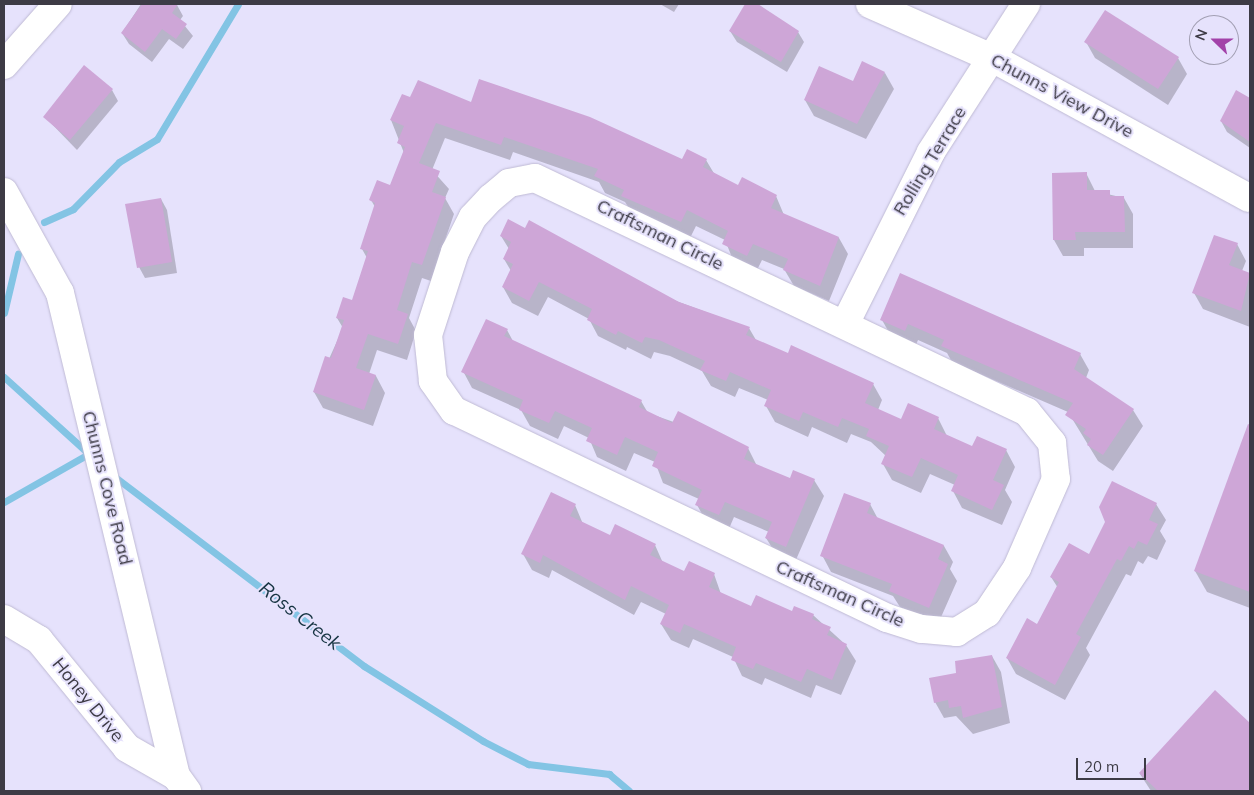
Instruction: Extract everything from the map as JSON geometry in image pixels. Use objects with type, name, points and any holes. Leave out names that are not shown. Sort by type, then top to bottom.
[{"type":"street","points":[[4,65],[58,4]]},
{"type":"street","name":"Chunns View Drive","points":[[870,4],[994,59],[1249,198]]},
{"type":"street","name":"Rolling Terrace","points":[[845,324],[931,152],[994,59],[1026,4]]},
{"type":"street","name":"Craftsman Circle","points":[[535,178],[845,324],[1026,412],[1052,443],[1056,479],[1017,568],[986,613],[957,632],[921,629],[887,618],[454,411],[433,382],[428,335],[455,252],[473,217],[509,183],[535,178]]},
{"type":"street","name":"Chunns Cove Road","points":[[4,192],[60,293],[112,512],[181,783]]},
{"type":"street","name":"Honey Drive","points":[[4,619],[39,640],[127,748],[181,783]]},
{"type":"building","points":[[142,4],[178,4],[172,13],[187,24],[176,39],[162,29],[145,52],[121,33]]},
{"type":"building","points":[[745,4],[758,4],[799,31],[781,62],[729,31]]},
{"type":"building","points":[[1105,10],[1179,57],[1158,89],[1084,42]]},
{"type":"building","points":[[862,61],[885,72],[857,124],[804,100],[819,66],[853,81]]},
{"type":"building","points":[[84,65],[113,89],[70,140],[43,117]]},
{"type":"building","points":[[479,79],[590,117],[682,159],[687,149],[707,159],[703,167],[738,185],[742,177],[777,195],[771,208],[839,237],[820,286],[783,270],[788,259],[753,244],[747,256],[722,244],[728,231],[687,210],[681,222],[621,196],[624,190],[594,176],[598,169],[504,137],[501,145],[436,123],[419,163],[440,171],[432,192],[446,197],[422,265],[412,262],[397,310],[408,314],[398,344],[368,334],[356,368],[376,375],[364,410],[313,392],[325,356],[331,358],[344,320],[336,318],[343,297],[352,300],[368,251],[360,249],[375,203],[369,200],[377,180],[390,185],[405,147],[397,143],[404,126],[390,120],[402,94],[410,97],[418,80],[471,102]]},
{"type":"building","points":[[1236,90],[1250,98],[1250,142],[1220,121]]},
{"type":"building","points":[[1087,172],[1087,190],[1110,190],[1110,196],[1124,196],[1125,232],[1075,232],[1076,240],[1053,240],[1052,173]]},
{"type":"building","points":[[161,198],[172,262],[137,268],[125,204]]},
{"type":"building","points":[[508,219],[525,228],[529,220],[679,302],[750,327],[746,335],[788,353],[791,345],[874,383],[865,403],[901,419],[908,403],[939,417],[934,429],[972,446],[977,436],[1007,449],[993,480],[1004,485],[992,510],[951,491],[958,475],[921,458],[912,477],[881,464],[889,446],[866,436],[869,429],[842,418],[838,427],[803,412],[799,421],[764,406],[771,390],[730,372],[726,381],[700,370],[705,361],[659,340],[645,337],[642,343],[618,331],[616,335],[587,320],[592,309],[539,282],[529,301],[502,287],[513,264],[503,259],[511,242],[500,236]]},
{"type":"building","points":[[1214,235],[1238,243],[1229,265],[1250,273],[1241,311],[1192,293]]},
{"type":"building","points":[[900,273],[1081,353],[1074,369],[1134,409],[1103,455],[1087,445],[1091,439],[1083,433],[1086,429],[1065,415],[1073,403],[941,346],[944,340],[908,324],[905,331],[880,320]]},
{"type":"building","points":[[486,319],[508,329],[504,336],[642,400],[639,407],[672,423],[678,411],[749,447],[744,459],[790,478],[793,470],[815,479],[786,547],[765,538],[772,522],[725,502],[719,515],[695,505],[702,490],[652,466],[658,452],[625,437],[617,455],[586,441],[592,428],[555,411],[549,423],[519,410],[523,400],[461,372]]},
{"type":"building","points":[[1248,424],[1250,425],[1250,592],[1194,571]]},
{"type":"building","points":[[1112,481],[1157,503],[1149,520],[1158,524],[1147,545],[1138,541],[1134,549],[1129,546],[1121,561],[1117,559],[1076,634],[1081,637],[1055,685],[1006,658],[1027,618],[1037,624],[1059,582],[1050,577],[1069,543],[1089,554],[1105,522],[1099,507]]},
{"type":"building","points":[[551,492],[576,504],[570,516],[610,535],[615,524],[656,544],[650,555],[684,571],[689,561],[715,573],[709,587],[751,606],[756,595],[792,611],[794,606],[814,614],[812,619],[831,627],[827,635],[847,644],[832,680],[807,669],[801,682],[756,663],[753,669],[731,660],[736,647],[684,624],[680,633],[660,624],[669,605],[631,586],[625,600],[543,555],[540,563],[521,554]]},
{"type":"building","points":[[844,493],[871,503],[867,513],[944,545],[938,559],[948,564],[929,608],[889,591],[892,584],[820,556]]},
{"type":"building","points":[[992,655],[1002,707],[963,718],[961,706],[949,708],[948,700],[934,703],[929,678],[956,673],[955,661]]},
{"type":"building","points":[[1215,690],[1250,723],[1250,791],[1158,791],[1139,773]]},
{"type":"waterway","points":[[44,222],[73,209],[119,162],[157,139],[238,4]]},
{"type":"waterway","points":[[4,313],[18,254]]},
{"type":"waterway","name":"Ross Creek","points":[[4,377],[90,455]]},
{"type":"waterway","points":[[4,502],[88,454]]},
{"type":"waterway","name":"Ross Creek","points":[[111,474],[364,666],[483,741],[528,764],[609,774],[629,791]]}]
